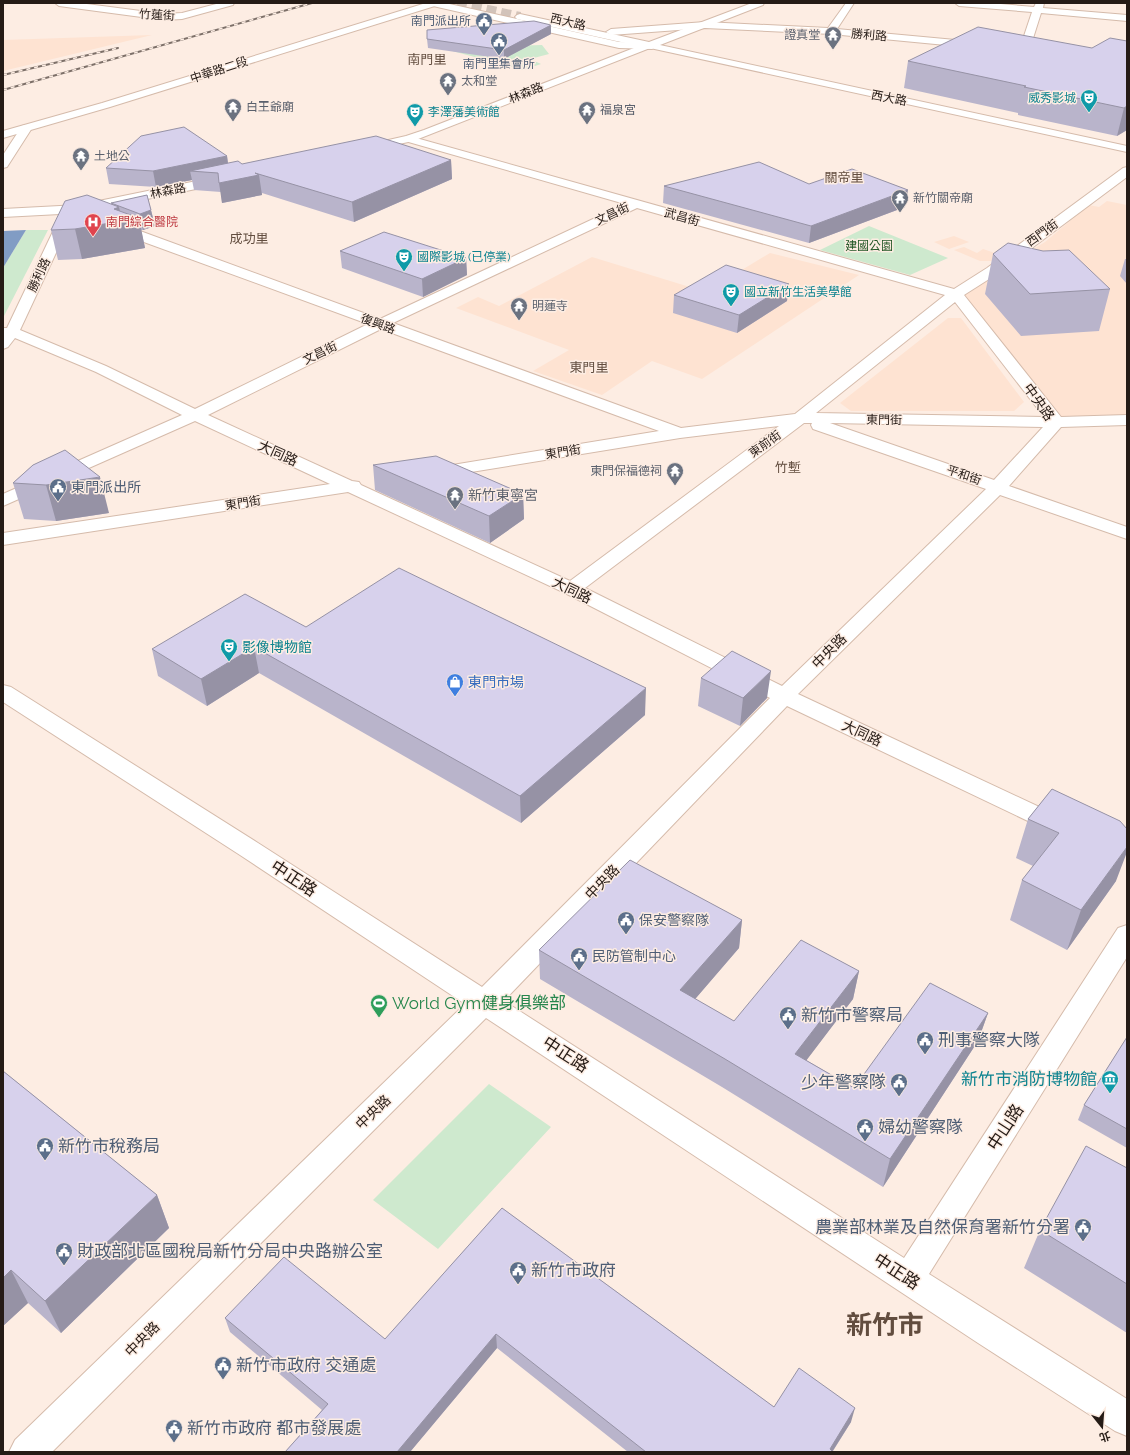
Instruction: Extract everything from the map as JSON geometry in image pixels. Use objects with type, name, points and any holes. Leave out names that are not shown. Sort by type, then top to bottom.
[{"type":"street","name":"竹蓮街","points":[[59,3],[164,17],[182,16],[230,3]]},
{"type":"street","name":"西大路","points":[[434,3],[619,45],[652,46]]},
{"type":"street","name":"中華路二段","points":[[3,135],[106,105],[434,3]]},
{"type":"street","name":"林森路","points":[[352,151],[409,139],[760,3]]},
{"type":"street","points":[[831,31],[850,3]]},
{"type":"street","points":[[959,3],[1039,7],[1127,18]]},
{"type":"street","points":[[1025,51],[1039,7]]},
{"type":"street","name":"西大路","points":[[512,10],[636,38],[652,46]]},
{"type":"street","name":"西大路","points":[[520,17],[1127,149]]},
{"type":"street","name":"勝利路","points":[[611,32],[705,25],[831,31],[990,47]]},
{"type":"street","points":[[3,164],[26,128]]},
{"type":"street","name":"武昌街","points":[[409,139],[956,294]]},
{"type":"street","name":"西門街","points":[[956,294],[992,271],[1127,171]]},
{"type":"street","name":"林森路","points":[[3,213],[79,208],[230,178]]},
{"type":"street","name":"文昌街","points":[[3,501],[195,415],[380,324],[635,204]]},
{"type":"street","name":"勝利路","points":[[6,336],[63,223],[79,208]]},
{"type":"street","points":[[79,208],[92,216]]},
{"type":"street","name":"復興路","points":[[105,223],[680,433]]},
{"type":"street","name":"東前街","points":[[572,589],[800,418],[956,294]]},
{"type":"street","name":"中央路","points":[[27,1452],[485,1002],[784,696],[998,487],[1056,422],[956,294]]},
{"type":"street","name":"大同路","points":[[6,336],[101,369],[195,415],[352,486],[572,589],[784,696],[1077,834]]},
{"type":"street","name":"東門街","points":[[422,475],[680,433],[800,418],[1056,422],[1127,420]]},
{"type":"street","name":"平和街","points":[[800,418],[1127,533]]},
{"type":"street","name":"東門街","points":[[3,539],[375,482]]},
{"type":"street","name":"中正路","points":[[3,692],[249,849],[1127,1419]]},
{"type":"street","name":"中山路","points":[[909,1278],[1127,935]]},
{"type":"shaded area","points":[[152,35],[3,71],[3,40]]},
{"type":"shaded area","points":[[1107,201],[1127,205],[1127,419],[1059,420],[957,295],[1045,242],[1089,205],[1099,207]]},
{"type":"shaded area","points":[[954,236],[969,242],[949,249],[934,242]]},
{"type":"shaded area","points":[[964,247],[977,253],[983,249],[1001,255],[991,261],[980,261],[954,250]]},
{"type":"shaded area","points":[[770,253],[859,275],[702,379],[652,361],[602,395],[533,371],[569,350],[456,308],[478,297],[499,306],[592,257],[693,288],[712,288]]},
{"type":"shaded area","points":[[948,318],[961,318],[1024,402],[1014,411],[851,411],[840,403]]},
{"type":"green space","points":[[542,45],[549,54],[530,59],[541,64],[523,70],[441,48]]},
{"type":"green space","name":"建國公園","points":[[869,226],[948,258],[910,275],[820,250]]},
{"type":"green space","points":[[26,230],[48,230],[3,318],[3,268]]},
{"type":"green space","points":[[489,1084],[551,1127],[438,1249],[373,1200]]},
{"type":"water","points":[[26,230],[3,268],[3,231]]},
{"type":"building","points":[[534,21],[551,25],[504,50],[427,39],[427,30]]},
{"type":"building","points":[[978,27],[1092,48],[1110,38],[1127,41],[1127,106],[1124,108],[908,61]]},
{"type":"building","points":[[184,127],[227,156],[153,171],[106,168],[141,136]]},
{"type":"building","points":[[376,136],[451,160],[352,202],[255,173],[259,175],[219,183],[218,173],[190,171],[238,161],[242,164]]},
{"type":"building","points":[[759,162],[809,184],[852,169],[908,190],[811,226],[664,186]]},
{"type":"building","points":[[87,195],[119,207],[114,209],[139,218],[75,229],[51,230],[65,201]]},
{"type":"building","points":[[147,195],[151,210],[140,214],[111,203]]},
{"type":"building","points":[[384,232],[466,258],[422,279],[340,251]]},
{"type":"building","points":[[1008,243],[1043,251],[1069,250],[1110,289],[1030,294],[993,254]]},
{"type":"building","points":[[726,265],[789,284],[739,315],[674,295]]},
{"type":"building","points":[[65,450],[100,477],[46,485],[13,483],[33,465]]},
{"type":"building","points":[[436,456],[523,494],[489,516],[373,465]]},
{"type":"building","name":"東門市場","points":[[399,568],[646,688],[520,796],[254,647],[201,679],[152,649],[245,594],[306,627]]},
{"type":"building","points":[[732,651],[771,671],[743,698],[701,678]]},
{"type":"building","points":[[1052,789],[1120,821],[1127,829],[1127,847],[1081,910],[1022,880],[1059,833],[1028,819]]},
{"type":"building","name":"新竹市警察局","points":[[630,860],[742,920],[680,990],[734,1021],[801,940],[859,971],[795,1054],[854,1088],[930,983],[988,1013],[890,1159],[725,1059],[539,950]]},
{"type":"building","name":"新竹市消防博物館","points":[[1127,1037],[1127,1129],[1084,1105]]},
{"type":"building","name":"新竹市稅務局","points":[[3,1071],[157,1195],[45,1301],[11,1270],[3,1278]]},
{"type":"building","points":[[1086,1146],[1127,1168],[1127,1284],[1040,1230]]},
{"type":"building","name":"新竹市政府","points":[[502,1208],[774,1407],[799,1368],[855,1408],[830,1449],[833,1452],[646,1452],[496,1334],[397,1452],[285,1452],[328,1404],[225,1318],[284,1257],[385,1339]]},
{"type":"tunnel","points":[[457,3],[520,17]]},
{"type":"railway","points":[[3,90],[312,3]]},
{"type":"railway","points":[[3,75],[118,48]]},
{"type":"place","name":"南門派出所","points":[[484,36]]},
{"type":"place","name":"證真堂","points":[[833,50]]},
{"type":"place","name":"南門里集會所","points":[[499,56]]},
{"type":"place","name":"太和堂","points":[[448,96]]},
{"type":"place","name":"威秀影城","points":[[1089,113]]},
{"type":"place","name":"白王爺廟","points":[[233,122]]},
{"type":"place","name":"福泉宮","points":[[587,125]]},
{"type":"place","name":"李澤藩美術館","points":[[415,127]]},
{"type":"place","name":"土地公","points":[[81,171]]},
{"type":"place","name":"新竹關帝廟","points":[[900,213]]},
{"type":"place","name":"南門綜合醫院","points":[[93,237]]},
{"type":"place","name":"國際影城 (已停業)","points":[[404,272]]},
{"type":"place","name":"國立新竹生活美學館","points":[[731,307]]},
{"type":"place","name":"明蓮寺","points":[[519,321]]},
{"type":"place","name":"東門保福德祠","points":[[675,486]]},
{"type":"place","name":"東門派出所","points":[[58,502]]},
{"type":"place","name":"新竹東寧宮","points":[[455,510]]},
{"type":"place","name":"影像博物館","points":[[229,662]]},
{"type":"place","name":"東門市場","points":[[455,697]]},
{"type":"place","name":"保安警察隊","points":[[626,935]]},
{"type":"place","name":"民防管制中心","points":[[579,971]]},
{"type":"place","name":"World Gym健身俱樂部","points":[[379,1018]]},
{"type":"place","name":"新竹市警察局","points":[[788,1030]]},
{"type":"place","name":"刑事警察大隊","points":[[925,1055]]},
{"type":"place","name":"新竹市消防博物館","points":[[1110,1094]]},
{"type":"place","name":"少年警察隊","points":[[899,1097]]},
{"type":"place","name":"婦幼警察隊","points":[[865,1142]]},
{"type":"place","name":"新竹市稅務局","points":[[45,1161]]},
{"type":"place","name":"農業部林業及自然保育署新竹分署","points":[[1083,1242]]},
{"type":"place","name":"財政部北區國稅局新竹分局中央路辦公室","points":[[64,1266]]},
{"type":"place","name":"新竹市政府","points":[[518,1285]]},
{"type":"place","name":"新竹市政府 交通處","points":[[223,1380]]},
{"type":"place","name":"新竹市政府 都市發展處","points":[[174,1443]]},
{"type":"district","name":"南門里","points":[[427,59]]},
{"type":"district","name":"關帝里","points":[[844,177]]},
{"type":"district","name":"成功里","points":[[249,238]]},
{"type":"district","name":"東門里","points":[[589,367]]},
{"type":"district","name":"竹塹","points":[[788,467]]},
{"type":"district","name":"新竹市","points":[[885,1325]]}]
